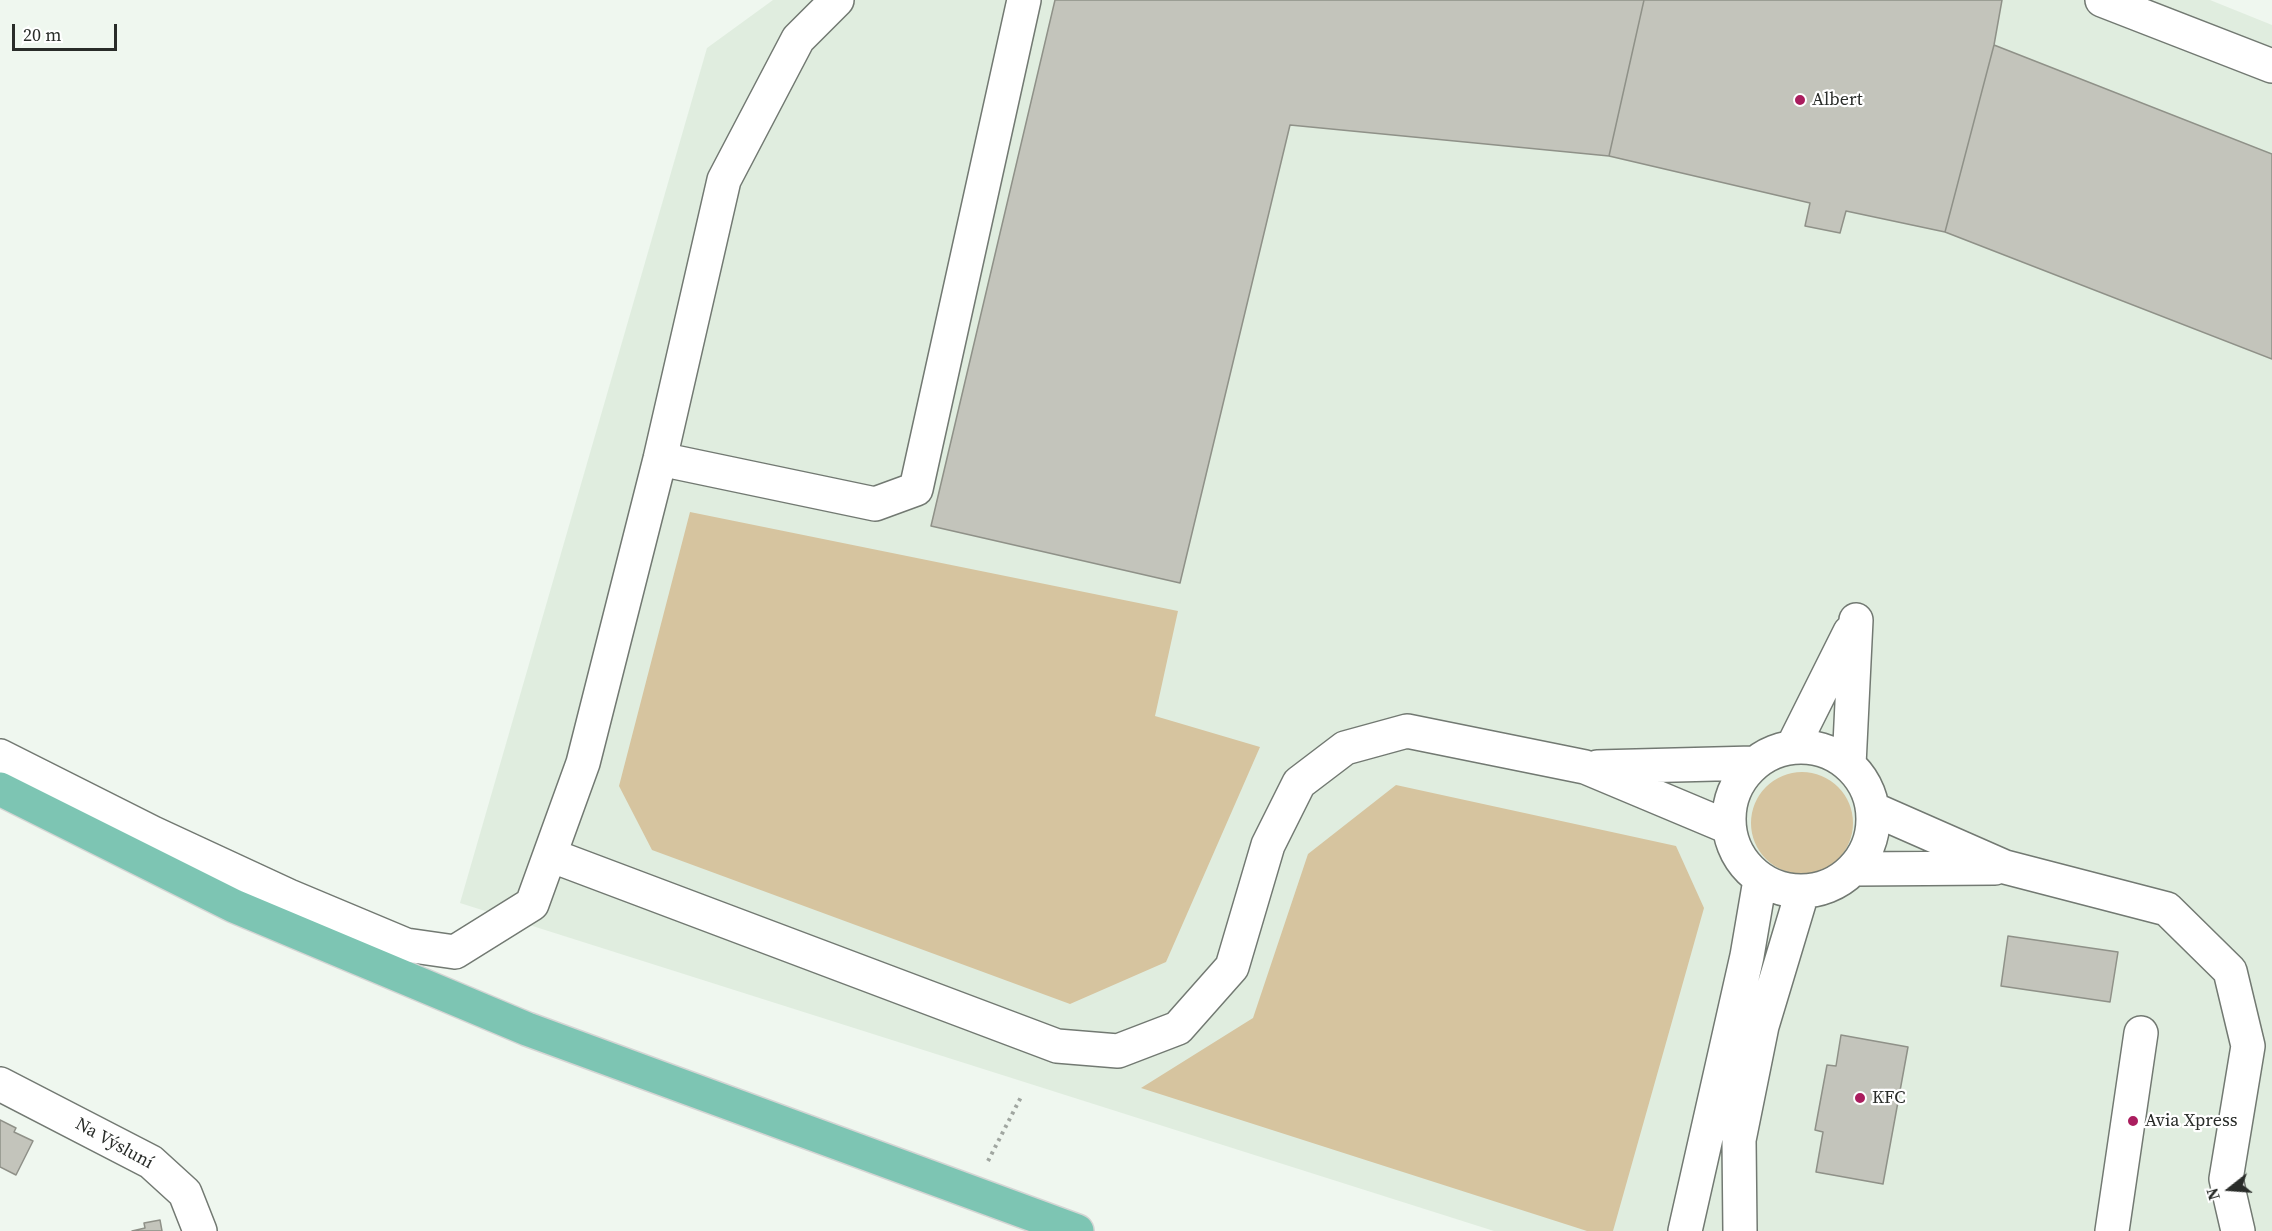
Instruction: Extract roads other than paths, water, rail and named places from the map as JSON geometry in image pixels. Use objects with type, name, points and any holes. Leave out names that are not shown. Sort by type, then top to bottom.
[{"type":"main road","points":[[0,789],[234,906],[527,1029],[1077,1231]]},
{"type":"street","points":[[0,756],[153,833],[290,896],[406,945],[455,952],[532,904],[583,763],[660,459],[724,180],[798,39],[837,0]]},
{"type":"street","points":[[660,459],[875,504],[916,489],[1024,0]]},
{"type":"street","points":[[2102,0],[2272,66]]},
{"type":"street","points":[[1793,746],[1856,620],[1850,765]]},
{"type":"street","points":[[550,855],[1056,1046],[1118,1051],[1178,1028],[1232,967],[1268,845],[1299,783],[1345,748],[1407,731],[1585,767],[1728,827]]},
{"type":"street","points":[[1793,746],[1823,749],[1850,765],[1865,785],[1874,809],[1870,841],[1855,869],[1839,882],[1821,890],[1802,893],[1760,880],[1744,866],[1733,848],[1728,827],[1729,803],[1738,781],[1754,763],[1772,752],[1793,746]]},
{"type":"street","points":[[1585,767],[1754,763]]},
{"type":"street","points":[[1874,809],[2005,867],[2167,909],[2229,971],[2248,1046],[2226,1179],[2238,1231]]},
{"type":"street","points":[[1855,869],[2005,867]]},
{"type":"street","points":[[1685,1231],[1747,956],[1760,880]]},
{"type":"street","points":[[1740,1231],[1739,1140],[1762,1026],[1802,893]]},
{"type":"street","points":[[2112,1231],[2141,1033]]},
{"type":"street","name":"Na Výsluní","points":[[0,1084],[151,1162],[185,1193],[200,1231]]},
{"type":"place","name":"Albert","points":[[1800,100]]},
{"type":"place","name":"KFC","points":[[1860,1098]]},
{"type":"place","name":"Avia Xpress","points":[[2133,1121]]}]
